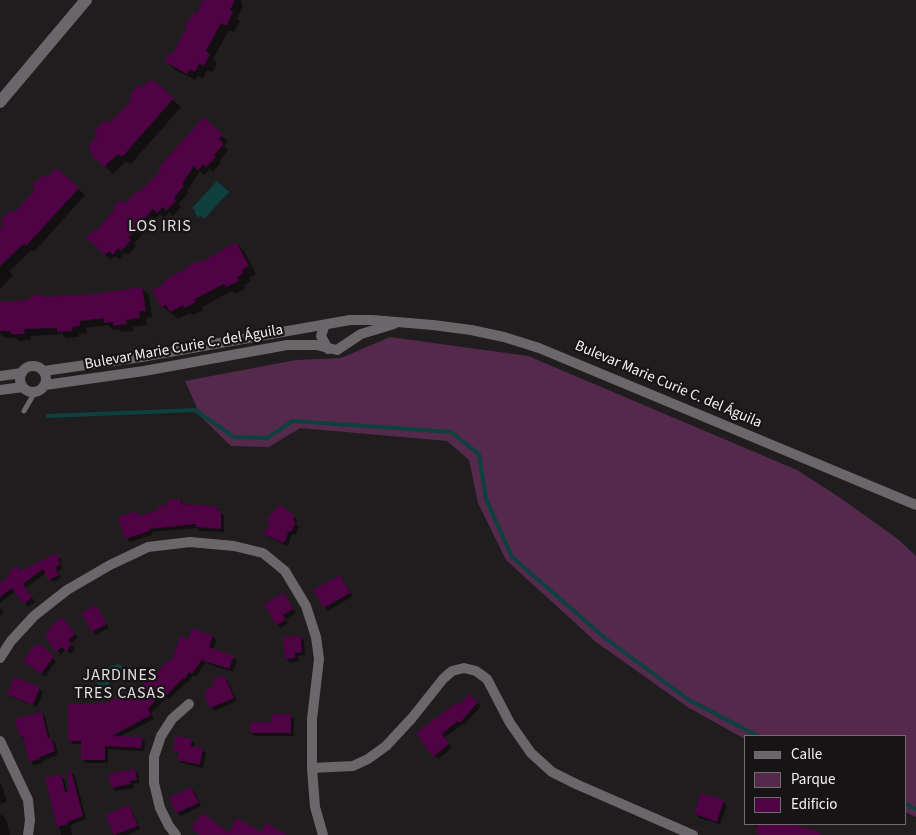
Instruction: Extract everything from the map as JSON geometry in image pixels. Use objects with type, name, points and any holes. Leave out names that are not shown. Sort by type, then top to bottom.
[{"type":"street","points":[[0,102],[86,0]]},
{"type":"street","name":"Bulevar Marie Curie C. del Águila","points":[[44,371],[142,357],[350,320],[434,325],[471,330],[504,337],[539,348],[916,505]]},
{"type":"street","name":"Bulevar Marie Curie C. del Águila","points":[[45,385],[144,371],[287,345],[316,345],[338,350],[362,334],[400,323]]},
{"type":"street","points":[[328,349],[321,336],[331,324],[344,328],[347,340],[344,346]]},
{"type":"street","points":[[37,366],[44,371],[47,380],[39,391],[34,392],[23,387],[20,380],[25,368],[37,366]]},
{"type":"street","points":[[0,376],[22,373]]},
{"type":"street","points":[[0,390],[23,387]]},
{"type":"street","points":[[0,658],[11,641],[34,616],[67,590],[110,565],[148,548],[190,542],[234,546],[264,553],[285,571],[306,606],[316,637],[319,659],[312,719],[312,768],[315,807],[323,835]]},
{"type":"street","points":[[312,768],[353,766],[368,759],[386,746],[412,718],[443,679],[452,671],[464,668],[476,671],[487,678],[510,723],[531,753],[552,772],[693,835]]},
{"type":"street","points":[[176,835],[160,808],[154,782],[154,757],[161,736],[172,718],[189,704]]},
{"type":"street","points":[[0,742],[28,800],[30,820],[28,835]]},
{"type":"lane","points":[[24,411],[34,392]]},
{"type":"green space","points":[[390,337],[528,356],[797,470],[842,499],[899,540],[916,556],[916,817],[906,812],[906,735],[744,735],[744,738],[689,708],[596,642],[506,560],[478,503],[469,460],[447,441],[300,428],[269,447],[231,446],[201,417],[185,381],[296,360],[341,358]]},
{"type":"water","points":[[217,181],[229,192],[204,219],[201,216],[197,217],[195,210],[192,208]]},
{"type":"water","points":[[118,664],[122,666],[123,673],[119,676],[114,676],[107,687],[101,688],[95,680],[98,674],[104,668]]},
{"type":"building","points":[[203,0],[235,0],[230,10],[233,12],[226,26],[221,23],[206,51],[210,54],[204,66],[199,63],[195,72],[190,69],[187,74],[164,61],[169,53],[172,55],[187,27],[185,26],[193,13],[196,15]]},
{"type":"building","points":[[148,81],[155,81],[174,98],[122,157],[118,154],[104,167],[92,156],[89,145],[98,135],[94,131],[106,120],[110,123],[132,99],[129,96],[139,84],[142,88]]},
{"type":"building","points":[[204,117],[223,135],[219,139],[224,144],[214,155],[216,157],[206,167],[203,164],[198,171],[194,166],[182,184],[184,186],[174,198],[176,201],[166,211],[163,207],[157,213],[153,209],[137,226],[129,237],[131,240],[121,251],[118,248],[113,255],[109,251],[105,255],[86,238],[93,230],[95,232],[115,209],[113,207],[120,200],[124,204],[161,170],[159,167]]},
{"type":"building","points":[[54,169],[59,170],[79,188],[26,246],[24,244],[20,247],[0,266],[0,229],[4,224],[1,220],[11,210],[14,213],[35,190],[32,186],[44,174],[47,178]]},
{"type":"building","points":[[236,242],[249,266],[242,270],[244,273],[237,277],[239,281],[226,287],[224,284],[195,299],[196,302],[184,308],[183,305],[170,312],[166,305],[161,307],[152,290],[165,283],[164,280],[199,260],[200,263]]},
{"type":"building","points":[[142,287],[146,311],[139,311],[140,318],[126,320],[127,324],[113,326],[113,322],[104,323],[104,318],[80,321],[80,326],[72,327],[72,331],[57,332],[57,328],[24,329],[25,334],[11,334],[10,331],[0,331],[0,302],[30,300],[30,296],[95,294]]},
{"type":"building","points":[[180,499],[181,504],[217,506],[217,511],[221,511],[221,529],[196,527],[196,524],[149,529],[150,531],[125,539],[118,517],[136,511],[138,516],[158,510],[158,506],[168,505],[167,500]]},
{"type":"building","points":[[280,505],[295,516],[293,520],[296,522],[291,532],[289,531],[284,543],[263,534],[270,522],[266,519]]},
{"type":"building","points":[[57,553],[60,557],[58,559],[60,565],[55,567],[59,575],[48,580],[43,569],[23,584],[32,598],[23,604],[12,588],[0,597],[0,583],[11,575],[8,572],[17,566],[20,571]]},
{"type":"building","points":[[340,575],[350,593],[324,608],[313,590]]},
{"type":"building","points":[[284,593],[293,609],[283,615],[286,620],[276,625],[264,604]]},
{"type":"building","points":[[96,605],[107,624],[92,632],[81,613]]},
{"type":"building","points":[[62,617],[75,634],[68,640],[72,643],[67,651],[61,647],[56,653],[45,636],[52,625]]},
{"type":"building","points":[[192,628],[213,636],[209,647],[234,656],[229,669],[204,662],[203,658],[192,674],[189,672],[185,679],[183,678],[165,697],[162,694],[148,709],[151,715],[112,736],[142,737],[141,748],[105,746],[105,760],[81,760],[81,741],[68,741],[68,704],[95,704],[103,701],[104,704],[148,681],[170,659],[172,660],[180,636],[188,639]]},
{"type":"building","points":[[301,636],[302,652],[295,653],[295,658],[285,659],[283,637]]},
{"type":"building","points":[[39,643],[54,656],[41,674],[23,661],[34,645],[37,647]]},
{"type":"building","points":[[224,675],[234,698],[210,708],[204,695],[207,689],[215,685],[212,680]]},
{"type":"building","points":[[14,677],[40,687],[33,705],[7,694]]},
{"type":"building","points":[[469,694],[478,702],[460,723],[458,721],[442,734],[449,744],[433,757],[416,733],[456,703],[459,705]]},
{"type":"building","points":[[42,712],[48,738],[51,737],[55,751],[40,757],[40,759],[29,762],[23,736],[20,737],[15,719]]},
{"type":"building","points":[[271,714],[291,714],[291,733],[250,733],[250,722],[271,722]]},
{"type":"building","points":[[175,736],[192,739],[191,746],[203,748],[200,765],[177,760],[178,752],[173,751]]},
{"type":"building","points":[[135,769],[137,780],[130,781],[131,784],[111,788],[108,774]]},
{"type":"building","points":[[68,771],[71,771],[83,816],[67,822],[68,824],[57,827],[45,778],[61,774],[65,792],[68,792]]},
{"type":"building","points":[[191,787],[199,803],[176,813],[169,798]]},
{"type":"building","points":[[701,793],[724,800],[717,822],[694,814]]},
{"type":"building","points":[[129,805],[138,826],[114,835],[105,815]]},
{"type":"building","points":[[203,813],[229,833],[237,818],[261,832],[266,823],[287,835],[199,835],[191,828]]},
{"type":"building","points":[[758,825],[795,825],[820,832],[820,835],[760,835],[755,833]]},
{"type":"waterway","points":[[48,416],[195,410],[234,437],[267,438],[293,421],[451,432],[479,454],[486,499],[512,557],[605,638],[689,700],[756,735]]},
{"type":"waterway","points":[[906,804],[916,809]]},
{"type":"district","name":"LOS IRIS","points":[[160,227]]},
{"type":"district","name":"JARDINES TRES CASAS","points":[[120,685]]}]
